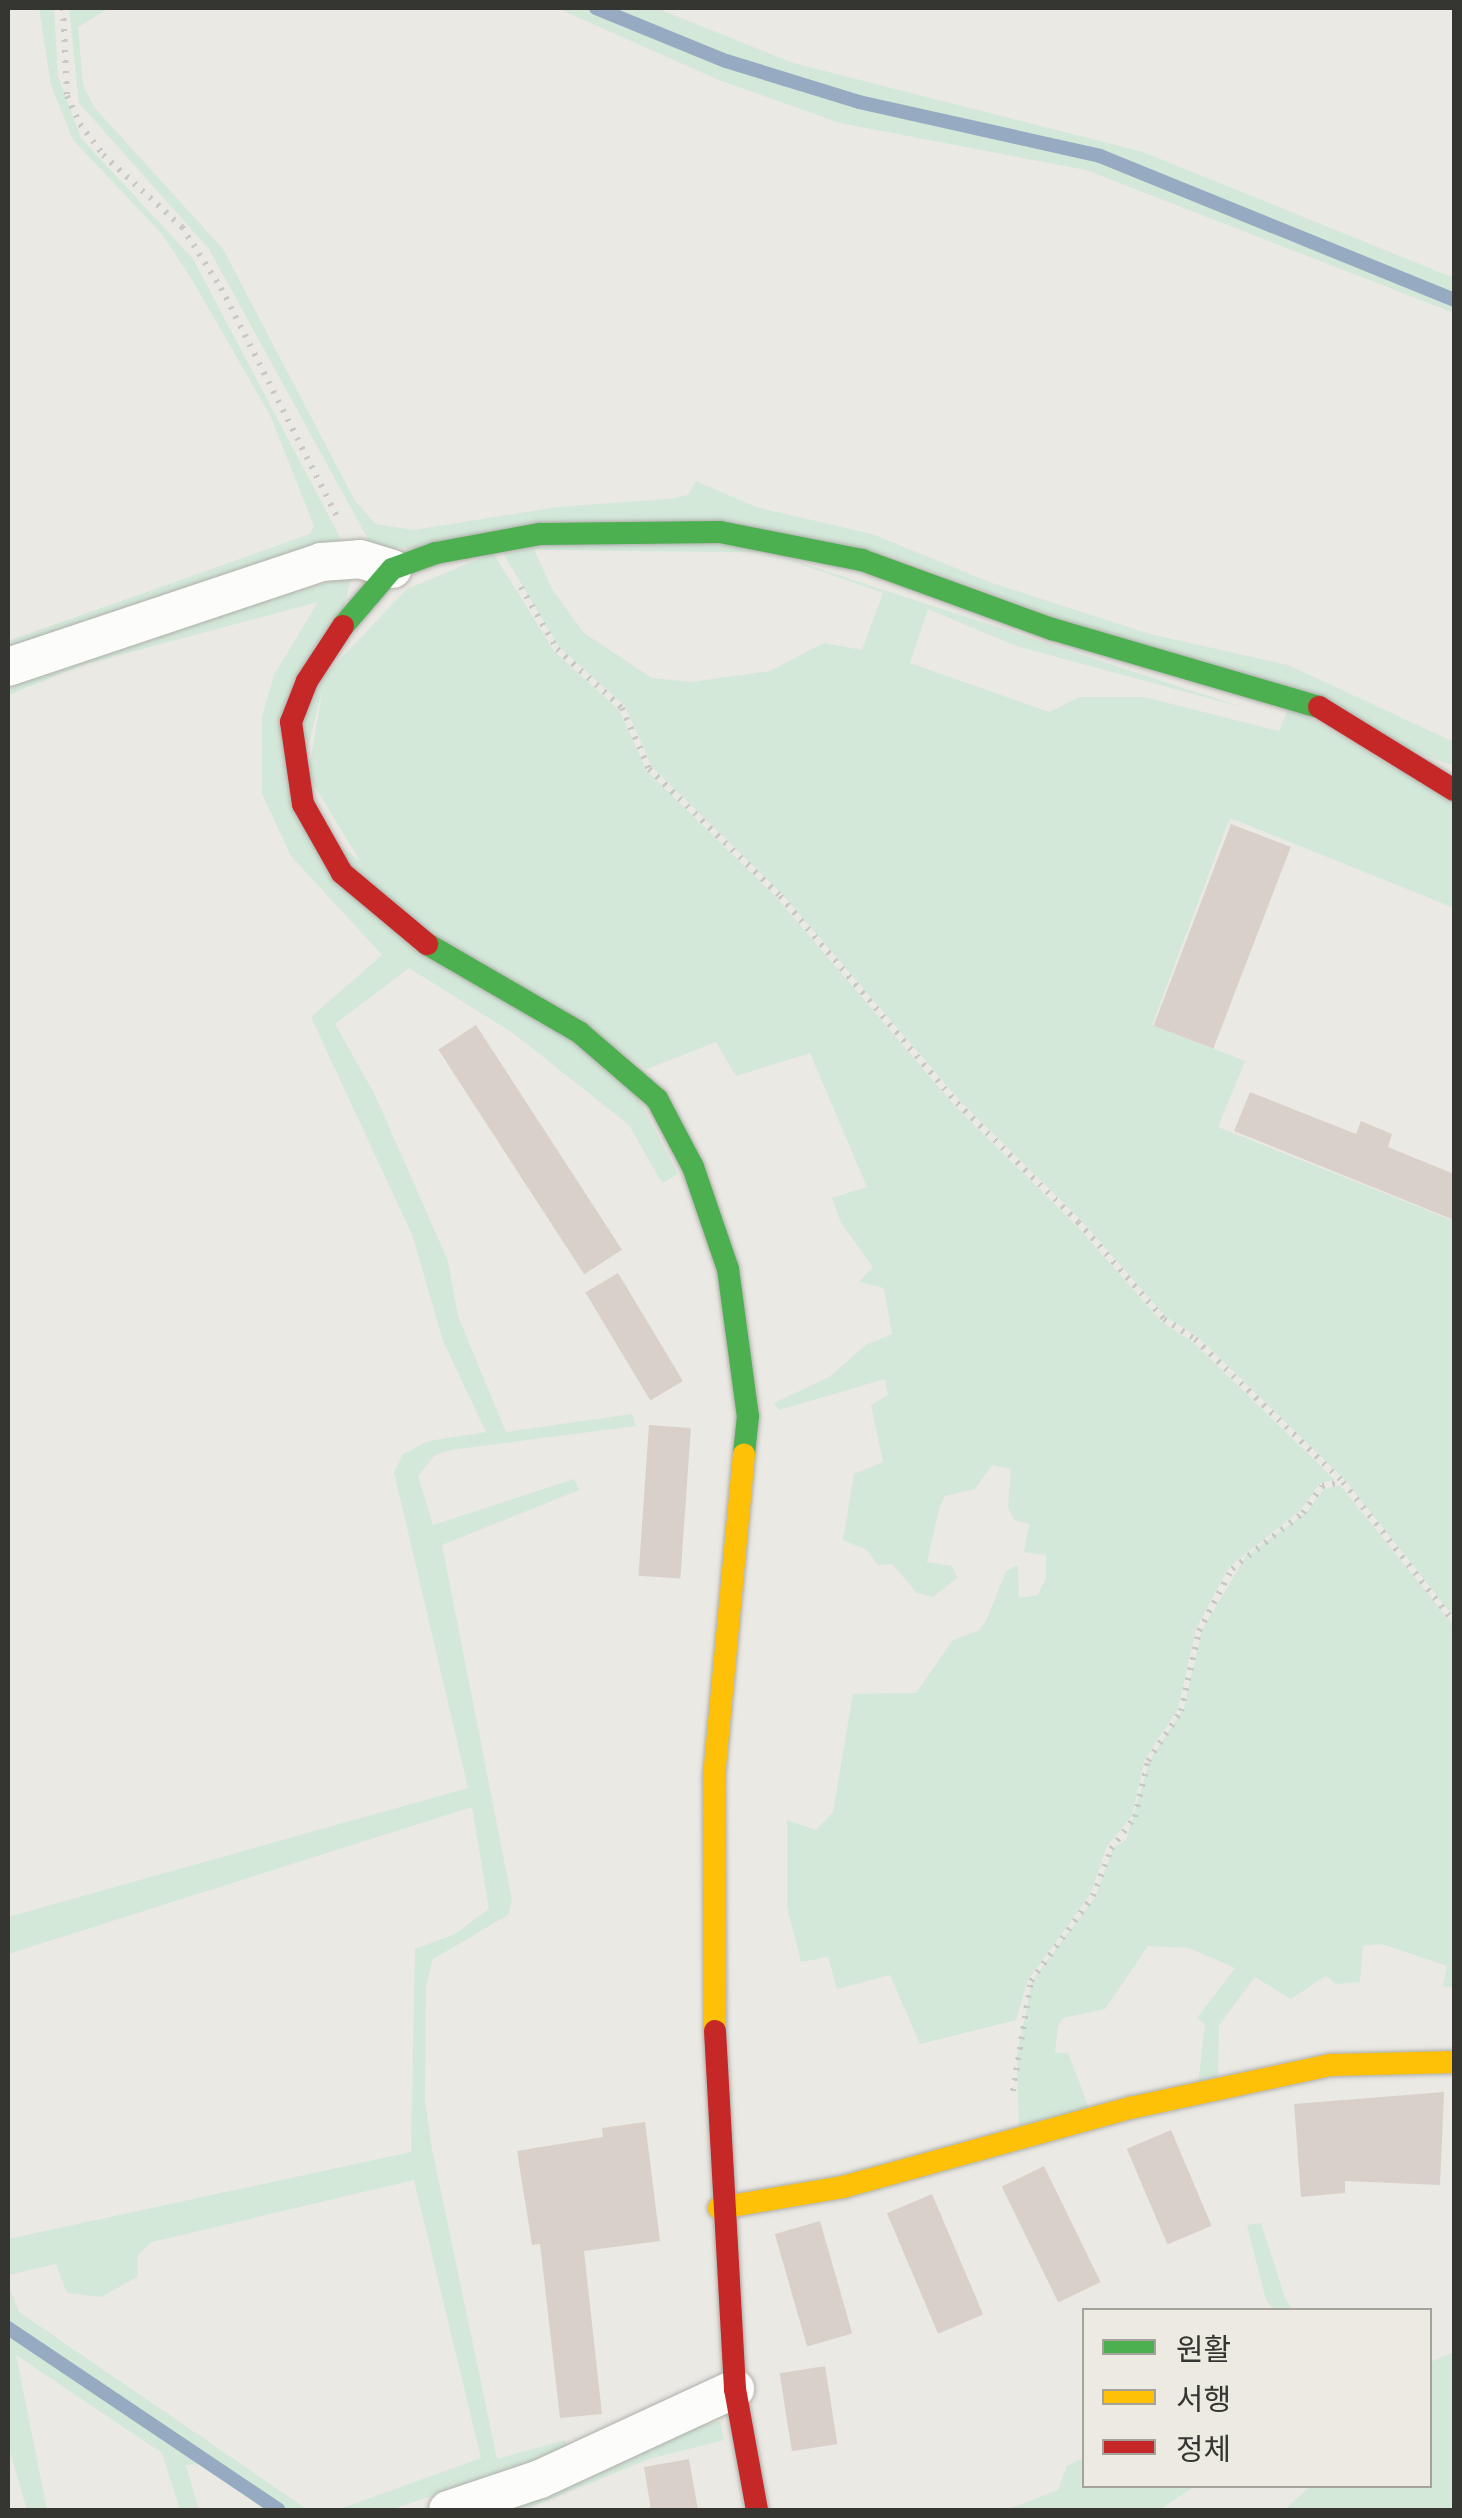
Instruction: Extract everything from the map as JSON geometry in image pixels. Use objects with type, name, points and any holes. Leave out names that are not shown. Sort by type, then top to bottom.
[{"type":"street","points":[[8,667],[260,579],[376,564],[491,540],[661,529],[720,532],[862,560],[1052,629],[1295,697],[1338,715],[1454,790]]},
{"type":"street","points":[[376,564],[323,655],[291,722],[292,764],[321,844],[342,873],[403,930],[578,1032],[658,1098],[694,1168],[728,1270],[748,1416],[714,1777],[719,2208],[734,2389],[757,2510]]},
{"type":"street","points":[[719,2208],[843,2187],[1014,2137],[1331,2064],[1454,2062]]},
{"type":"street","points":[[448,2510],[540,2479],[734,2389]]},
{"type":"path","points":[[63,8],[67,96],[80,124],[103,155],[182,227],[221,288],[376,564]]},
{"type":"path","points":[[491,540],[557,649],[622,708],[649,769],[770,885],[957,1103],[1078,1222],[1164,1319],[1195,1340],[1342,1482],[1454,1622]]},
{"type":"path","points":[[1014,2137],[1016,2056],[1031,1981],[1093,1896],[1111,1849],[1135,1817],[1148,1761],[1181,1711],[1199,1630],[1244,1555],[1303,1513],[1322,1486],[1342,1482]]},
{"type":"green space","points":[[39,8],[54,8],[58,76],[81,138],[193,259],[342,541],[341,547],[8,656],[8,641],[310,534],[314,526],[270,415],[191,278],[162,234],[73,140],[51,85]]},
{"type":"green space","points":[[69,8],[109,8],[78,27],[83,85],[94,107],[223,249],[355,501],[376,524],[414,530],[557,507],[669,499],[688,495],[696,481],[756,507],[872,534],[992,583],[1150,634],[1288,665],[1454,742],[1454,766],[886,554],[373,548],[209,249],[79,103]]},
{"type":"green space","points":[[557,8],[589,8],[725,64],[859,105],[1099,159],[1454,303],[1454,313],[1086,170],[840,123],[719,80]]},
{"type":"green space","points":[[606,8],[656,8],[793,63],[1143,152],[1454,278],[1454,296],[1101,153],[861,98],[727,58]]},
{"type":"green space","points":[[749,546],[1245,708],[1016,646],[928,609],[910,663],[1049,712],[1079,697],[1144,697],[1279,731],[1289,706],[1454,803],[1454,908],[1230,818],[1152,1025],[1245,1061],[1218,1127],[1454,1221],[1454,1617],[1345,1480],[1198,1337],[1166,1317],[1080,1219],[960,1101],[782,894],[652,767],[625,706],[559,647],[503,553],[534,549],[552,589],[584,633],[652,678],[692,682],[770,671],[824,643],[862,650],[883,593]]},
{"type":"green space","points":[[493,553],[554,651],[619,710],[647,771],[777,898],[954,1105],[1075,1224],[1162,1322],[1193,1342],[1335,1480],[1320,1483],[1301,1510],[1229,1567],[1196,1629],[1178,1709],[1145,1759],[1132,1816],[1107,1846],[1090,1895],[1028,1980],[1016,2020],[920,2044],[890,1975],[837,1989],[828,1957],[801,1962],[787,1907],[787,1820],[816,1830],[833,1812],[853,1694],[916,1693],[953,1640],[979,1630],[1006,1571],[1018,1565],[1019,1598],[1038,1595],[1046,1578],[1046,1555],[1024,1552],[1029,1524],[1014,1520],[1008,1507],[1011,1469],[992,1465],[975,1489],[945,1496],[939,1509],[927,1562],[952,1566],[957,1578],[933,1597],[917,1593],[892,1564],[878,1565],[867,1550],[843,1540],[854,1474],[883,1462],[871,1405],[888,1395],[885,1379],[779,1410],[774,1403],[829,1377],[866,1345],[892,1334],[884,1288],[859,1282],[873,1267],[841,1223],[832,1198],[867,1187],[810,1053],[736,1076],[716,1042],[647,1069],[381,896],[308,775],[325,675],[407,589]]},
{"type":"green space","points":[[352,575],[293,805],[637,1096],[678,1174],[662,1183],[629,1125],[513,1033],[409,968],[335,1024],[375,1095],[448,1261],[458,1316],[506,1432],[632,1414],[636,1426],[451,1450],[435,1455],[418,1476],[433,1525],[574,1479],[579,1490],[442,1545],[512,1901],[508,1915],[433,1959],[426,1985],[425,2101],[432,2149],[497,2459],[565,2440],[569,2449],[390,2510],[337,2510],[481,2458],[414,2180],[152,2242],[138,2255],[137,2277],[102,2297],[67,2293],[56,2264],[8,2275],[8,2239],[411,2152],[415,1949],[455,1934],[489,1909],[472,1807],[8,1954],[8,1917],[468,1788],[394,1472],[403,1454],[429,1441],[486,1432],[443,1341],[413,1237],[311,1017],[382,955],[291,856],[262,794],[262,716],[274,675],[318,602],[83,665],[8,695],[8,676]]},
{"type":"green space","points":[[1340,1485],[1454,1626],[1454,1988],[1443,1986],[1447,1966],[1382,1944],[1363,1946],[1360,1982],[1336,1984],[1326,1976],[1291,1999],[1255,1977],[1219,2025],[1218,2079],[1198,2084],[1205,2024],[1197,2018],[1235,1968],[1189,1948],[1148,1946],[1105,2009],[1063,2018],[1058,2026],[1055,2053],[1068,2053],[1089,2108],[1019,2131],[1017,2056],[1032,1981],[1096,1896],[1113,1848],[1126,1840],[1150,1760],[1184,1708],[1202,1630],[1246,1556],[1307,1512],[1324,1489]]},
{"type":"green space","points":[[1261,2223],[1291,2308],[1272,2308],[1266,2300],[1247,2225]]},
{"type":"green space","points":[[8,2285],[19,2312],[308,2510],[285,2510],[8,2323]]},
{"type":"green space","points":[[8,2332],[203,2464],[186,2465],[199,2510],[180,2510],[162,2453],[16,2355],[47,2510],[27,2510],[8,2445]]},
{"type":"green space","points":[[1454,2352],[1454,2510],[1284,2510],[1309,2488],[1432,2488],[1432,2361]]},
{"type":"green space","points":[[720,2421],[724,2440],[649,2459],[525,2510],[477,2510],[639,2443]]},
{"type":"green space","points":[[1082,2459],[1082,2488],[1192,2488],[1159,2510],[1006,2510],[1058,2490],[1067,2466]]},
{"type":"building","points":[[1231,824],[1291,847],[1213,1049],[1154,1026]]},
{"type":"building","points":[[476,1025],[622,1250],[584,1274],[438,1050]]},
{"type":"building","points":[[1250,1092],[1356,1134],[1361,1121],[1392,1134],[1388,1147],[1454,1174],[1454,1220],[1234,1131]]},
{"type":"building","points":[[618,1273],[683,1381],[650,1401],[585,1293]]},
{"type":"building","points":[[649,1425],[691,1428],[680,1579],[638,1576]]},
{"type":"building","points":[[1444,2092],[1440,2185],[1345,2181],[1345,2193],[1301,2197],[1294,2104]]},
{"type":"building","points":[[645,2122],[660,2241],[584,2251],[602,2414],[560,2418],[540,2244],[532,2245],[517,2151],[603,2137],[602,2128]]},
{"type":"building","points":[[1171,2130],[1212,2226],[1167,2244],[1127,2149]]},
{"type":"building","points":[[1044,2166],[1101,2282],[1058,2303],[1002,2187]]},
{"type":"building","points":[[932,2194],[983,2315],[938,2334],[887,2213]]},
{"type":"building","points":[[820,2221],[852,2333],[807,2346],[775,2234]]},
{"type":"building","points":[[825,2366],[837,2444],[792,2451],[780,2373]]},
{"type":"building","points":[[689,2459],[698,2510],[651,2510],[644,2467]]},
{"type":"waterway","points":[[596,8],[726,61],[859,102],[1100,156],[1454,300]]},
{"type":"waterway","points":[[8,2328],[279,2510]]},
{"type":"traffic: fast","points":[[343,626],[392,569],[436,553],[540,534],[720,532],[862,560],[1052,629],[1319,707]]},
{"type":"traffic: fast","points":[[427,944],[579,1032],[657,1099],[693,1167],[728,1269],[748,1416],[744,1454]]},
{"type":"traffic: slow","points":[[715,2031],[714,1777],[744,1454]]},
{"type":"traffic: slow","points":[[719,2208],[843,2187],[1130,2108],[1331,2065],[1454,2062]]},
{"type":"traffic: jam","points":[[343,626],[307,681],[291,722],[303,804],[342,873],[427,944]]},
{"type":"traffic: jam","points":[[1319,707],[1454,790]]},
{"type":"traffic: jam","points":[[715,2031],[735,2389],[757,2510]]}]
